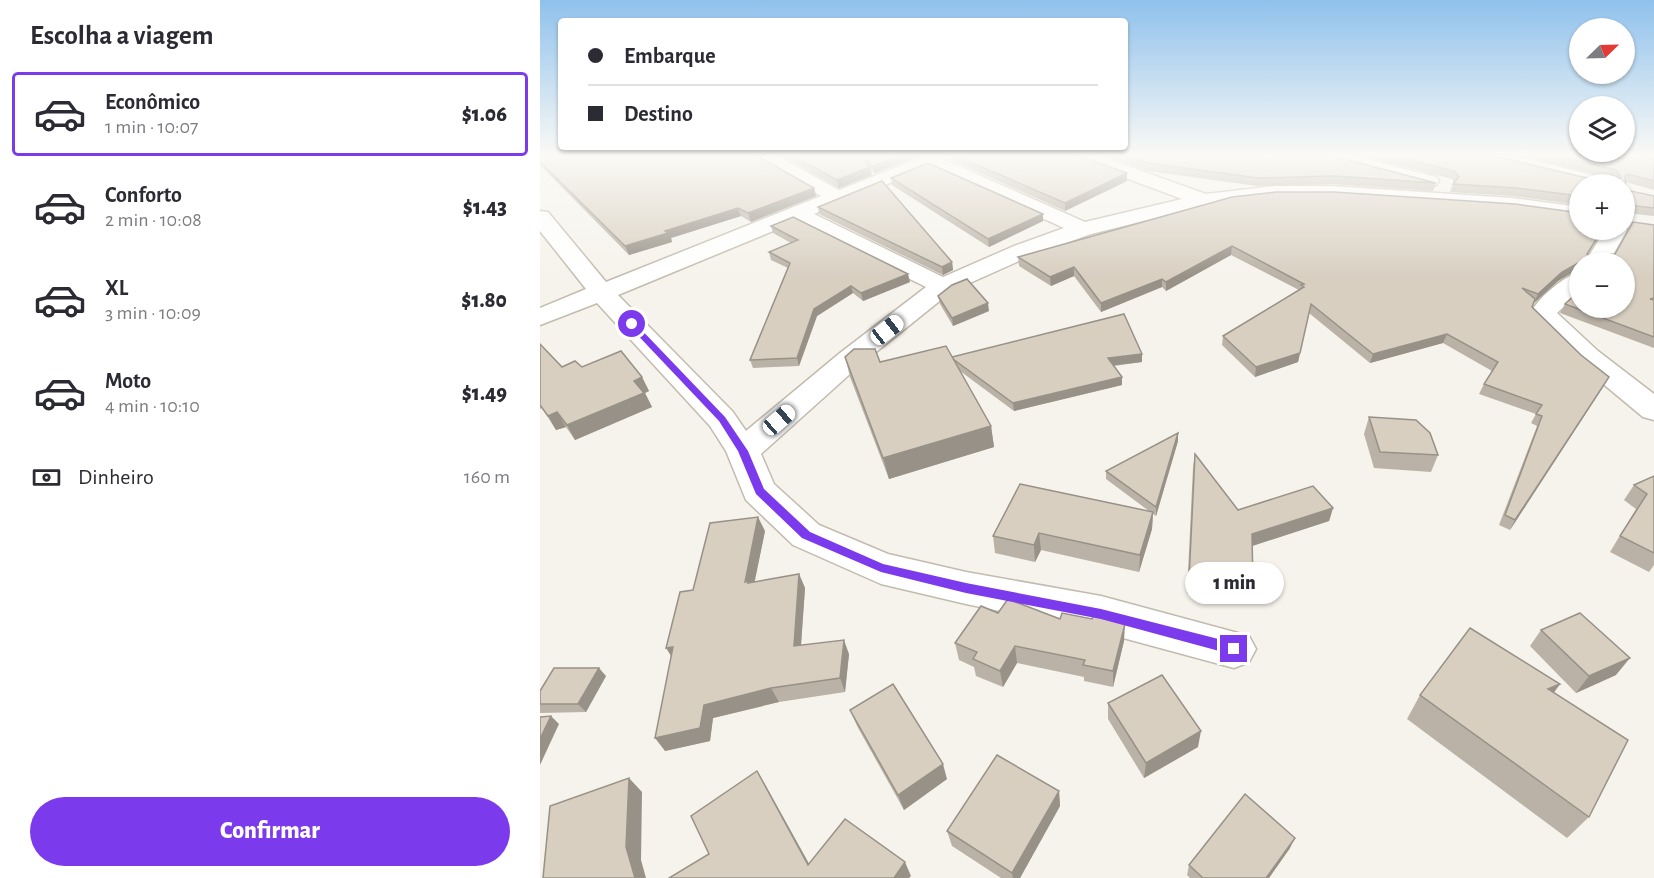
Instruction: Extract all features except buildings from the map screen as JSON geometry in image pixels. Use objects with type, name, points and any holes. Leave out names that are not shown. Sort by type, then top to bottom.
[{"type":"street","points":[[833,195],[837,197]]},
{"type":"street","points":[[540,317],[842,195]]},
{"type":"street","points":[[1014,195],[1083,229]]},
{"type":"street","points":[[1190,195],[1204,200]]},
{"type":"street","points":[[743,451],[850,359],[943,286],[1022,251],[1083,229],[1204,200],[1249,195]]},
{"type":"street","points":[[1377,195],[1512,204],[1569,212]]},
{"type":"street","points":[[1479,195],[1512,204]]},
{"type":"street","points":[[796,214],[943,286]]},
{"type":"street","points":[[540,217],[601,292],[722,419],[743,451],[759,491],[806,535],[881,568],[966,588],[1101,614],[1234,649]]},
{"type":"street","points":[[1569,288],[1545,309],[1544,315],[1588,357],[1654,410]]},
{"type":"route","points":[[632,324],[722,419],[743,451],[759,491],[806,535],[881,568],[966,588],[1101,614],[1234,649]]}]
